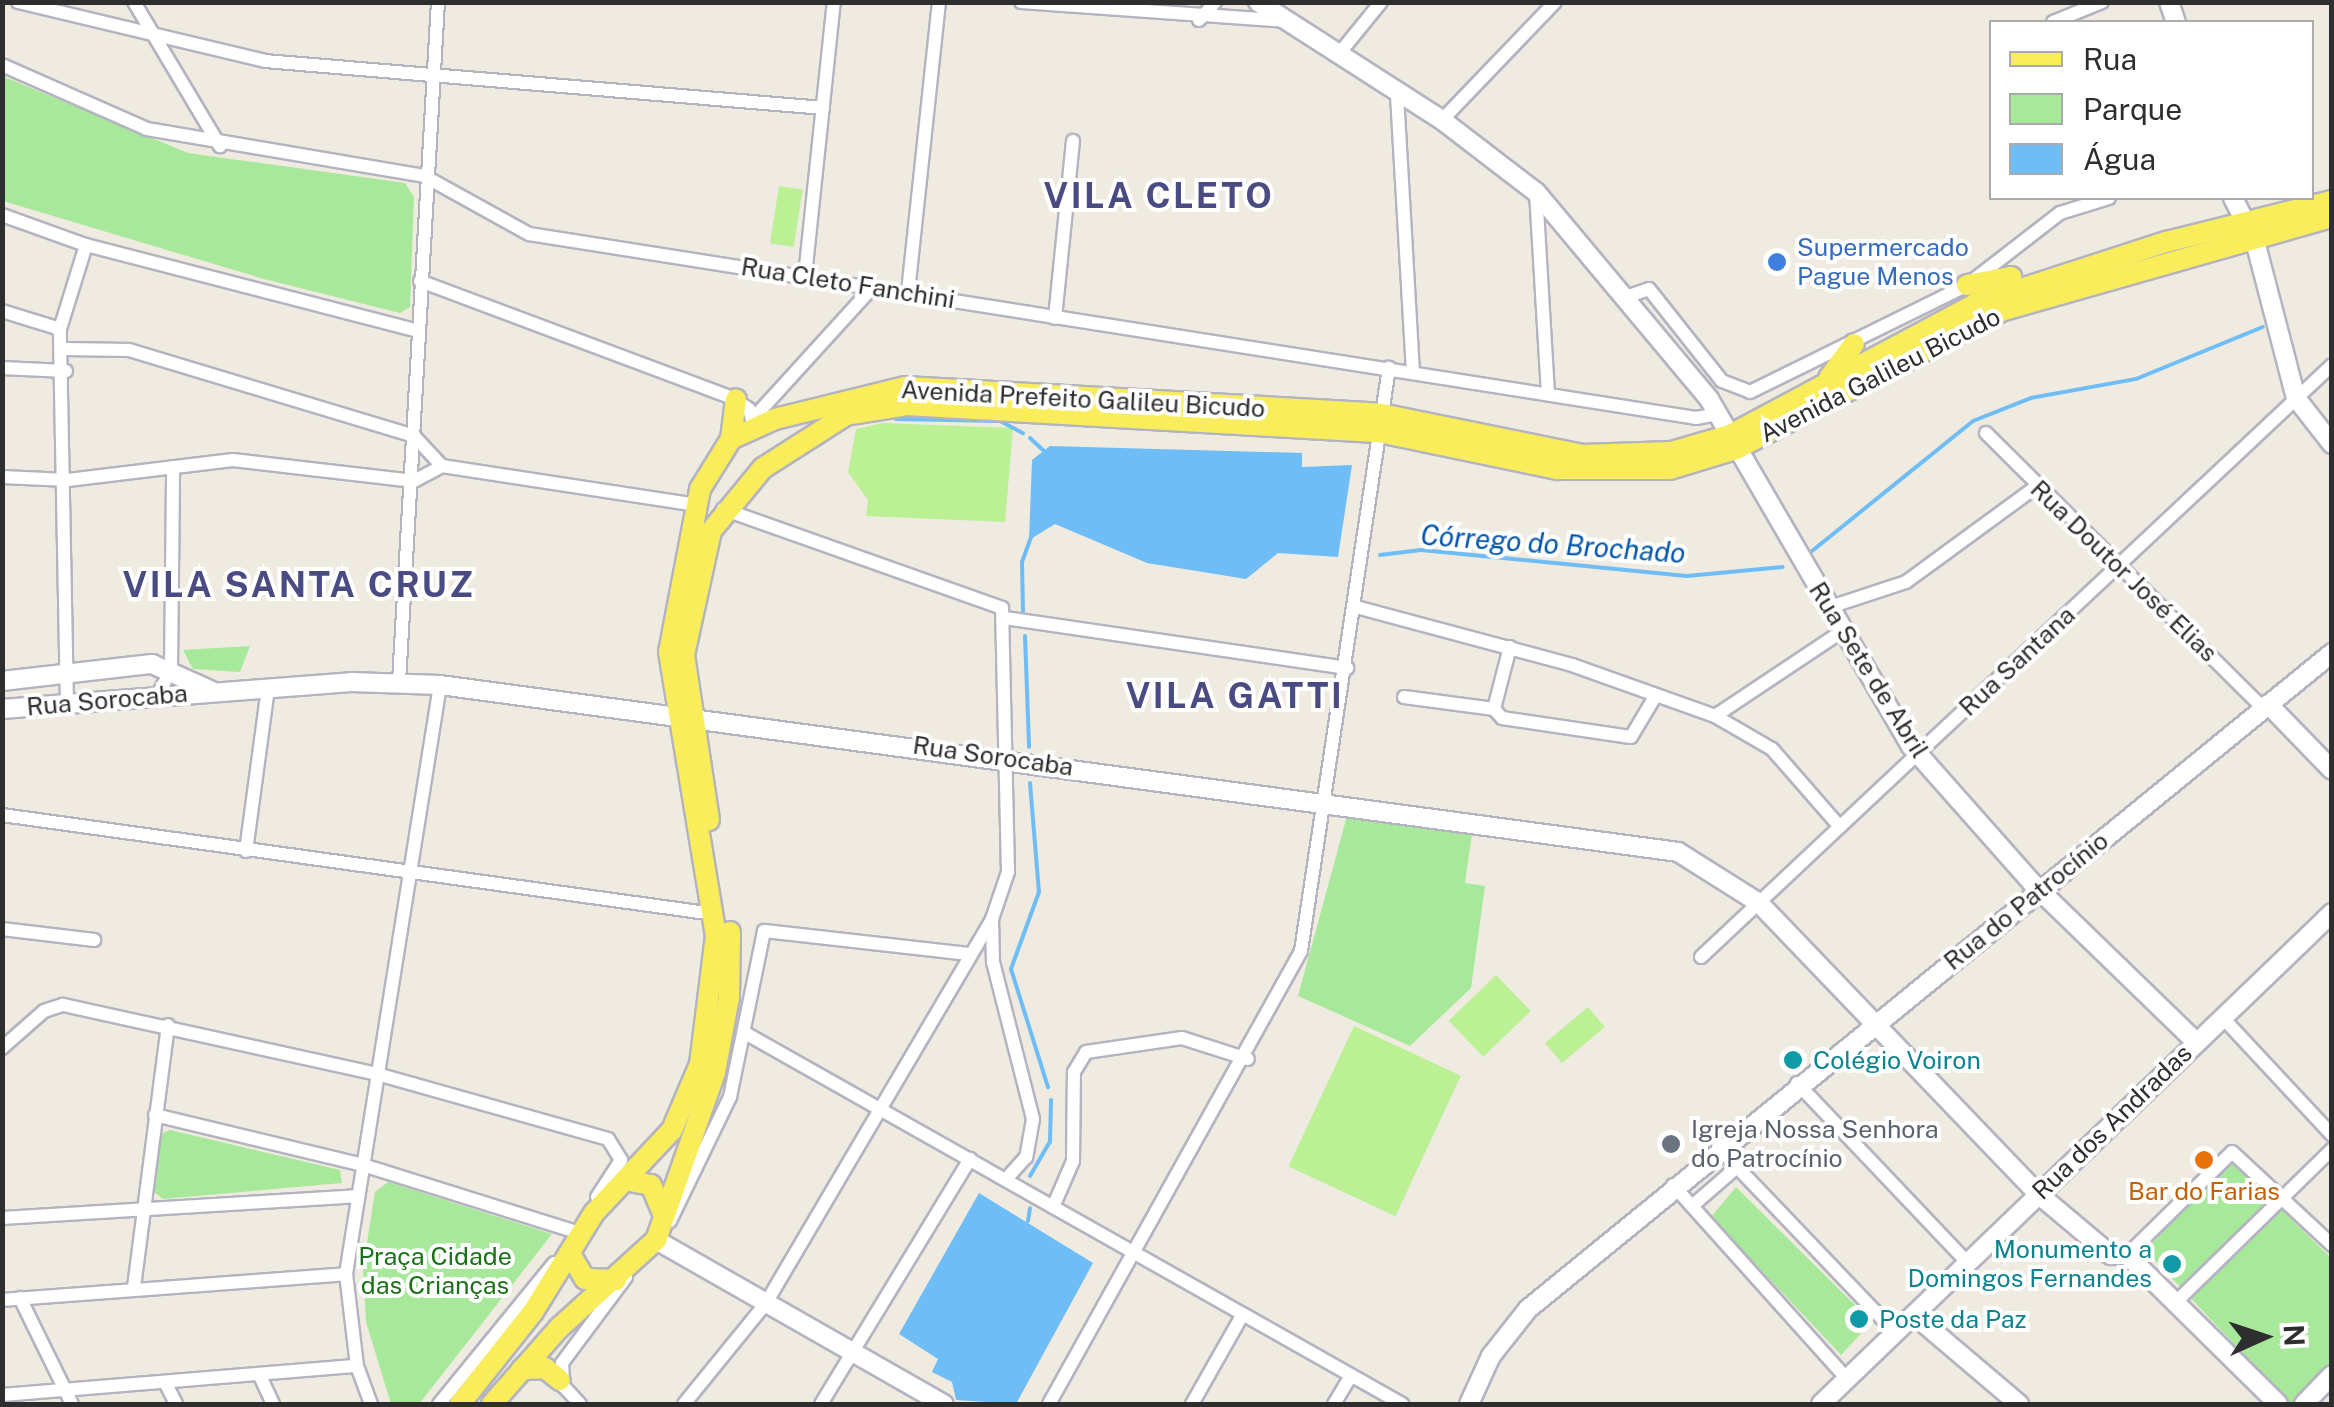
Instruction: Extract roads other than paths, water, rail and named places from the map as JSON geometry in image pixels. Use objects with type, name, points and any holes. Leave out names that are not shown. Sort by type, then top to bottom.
[{"type":"main road","name":"Rua Sete de Abril","points":[[1258,2],[1397,95],[1442,120],[1536,192],[1626,297],[1718,414],[1918,754],[2040,890],[2196,1042]]},
{"type":"main road","points":[[2235,200],[2252,234],[2296,398],[2332,444]]},
{"type":"main road","name":"Avenida Prefeito Galileu Bicudo","points":[[2252,234],[2332,201]]},
{"type":"main road","name":"Avenida Prefeito Galileu Bicudo","points":[[460,1404],[570,1254],[589,1221],[672,1130],[700,1064],[716,978],[714,914],[681,715],[671,624],[705,476],[752,407],[798,412],[905,388],[1380,423],[1598,473],[1687,467],[1826,382],[1975,304],[2062,275],[2332,217]]},
{"type":"main road","name":"Avenida Galileu Bicudo","points":[[1733,442],[1983,318],[2252,234]]},
{"type":"main road","points":[[1967,285],[2062,275]]},
{"type":"main road","points":[[1826,382],[1854,344]]},
{"type":"main road","name":"Avenida Prefeito Galileu Bicudo","points":[[492,1404],[522,1369],[656,1240],[714,1072],[731,965],[681,715],[688,611],[723,509],[763,468],[825,424],[887,406],[1380,423]]},
{"type":"main road","points":[[752,407],[768,451],[763,468]]},
{"type":"main road","name":"Rua do Patrocínio","points":[[1470,1404],[1514,1323],[1797,1082],[2332,653]]},
{"type":"main road","name":"Rua Sorocaba","points":[[2,682],[68,671],[170,670],[211,690]]},
{"type":"main road","name":"Rua Sorocaba","points":[[2,710],[154,701],[211,690],[399,682],[440,685],[1006,757],[1678,852],[1759,903],[2037,1192],[2111,1255],[2126,1255],[2278,1404]]},
{"type":"main road","name":"Rua Doutor José Elias","points":[[2265,706],[2332,770]]},
{"type":"main road","name":"Rua dos Andradas","points":[[1821,1404],[2037,1192],[2332,913]]},
{"type":"main road","points":[[626,1180],[652,1184],[664,1217]]},
{"type":"main road","points":[[656,1240],[941,1404]]},
{"type":"main road","points":[[570,1254],[585,1279],[604,1284],[626,1272]]},
{"type":"main road","points":[[1914,1314],[2018,1404]]},
{"type":"main road","points":[[522,1369],[545,1368],[560,1380]]},
{"type":"main road","points":[[2304,1404],[2332,1376]]},
{"type":"street","points":[[18,2],[150,28],[265,61],[823,108]]},
{"type":"street","points":[[134,2],[220,146]]},
{"type":"street","points":[[399,682],[414,481],[424,176],[438,2]]},
{"type":"street","points":[[805,276],[834,2]]},
{"type":"street","points":[[908,292],[939,2]]},
{"type":"street","points":[[1021,2],[1167,18],[1288,22]]},
{"type":"street","points":[[1158,2],[1167,18]]},
{"type":"street","points":[[1198,20],[1215,2]]},
{"type":"street","points":[[1338,55],[1381,2]]},
{"type":"street","points":[[1442,120],[1555,2]]},
{"type":"street","points":[[2058,20],[2102,2]]},
{"type":"street","name":"Rua Cleto Fanchini","points":[[2,65],[147,128],[220,146],[424,176],[529,234],[1696,418],[1718,414]]},
{"type":"street","points":[[1397,95],[1413,372]]},
{"type":"street","points":[[1055,318],[1073,141]]},
{"type":"street","points":[[1536,192],[1548,394]]},
{"type":"street","points":[[1626,297],[1648,289],[1738,390],[1768,388],[1967,285],[2039,226],[2104,200]]},
{"type":"street","points":[[2,215],[86,245],[418,330]]},
{"type":"street","points":[[67,704],[66,371],[60,329],[86,245]]},
{"type":"street","points":[[420,281],[752,407],[872,286]]},
{"type":"street","points":[[2,311],[60,329]]},
{"type":"street","points":[[65,350],[129,350],[414,436],[442,466]]},
{"type":"street","name":"Rua Santana","points":[[1701,957],[2332,365]]},
{"type":"street","points":[[2,368],[66,371]]},
{"type":"street","points":[[1048,1404],[1248,1059],[1302,951],[1329,802],[1389,368]]},
{"type":"street","name":"Rua Doutor José Elias","points":[[1986,433],[2265,706]]},
{"type":"street","points":[[2,477],[68,480],[233,460],[414,481],[442,466],[697,505]]},
{"type":"street","points":[[154,701],[170,670],[173,467]]},
{"type":"street","points":[[1830,607],[1906,582],[2038,486]]},
{"type":"street","points":[[684,1404],[766,1303],[992,919],[1008,872],[1005,618],[994,600],[723,509]]},
{"type":"street","points":[[1356,607],[1510,647],[1715,716],[1772,748],[1840,827]]},
{"type":"street","points":[[1005,618],[1347,668]]},
{"type":"street","points":[[1715,716],[1844,630]]},
{"type":"street","points":[[1494,708],[1510,647]]},
{"type":"street","points":[[371,1404],[357,1366],[346,1274],[440,685]]},
{"type":"street","points":[[246,851],[268,688]]},
{"type":"street","points":[[1404,697],[1494,708],[1502,718],[1631,737],[1656,695]]},
{"type":"street","points":[[2,815],[407,876],[714,914]]},
{"type":"street","points":[[992,919],[993,962],[1034,1119],[1026,1157],[1006,1179]]},
{"type":"street","points":[[656,1240],[717,1131],[745,1033],[758,940],[772,928],[970,954]]},
{"type":"street","points":[[2,929],[94,940]]},
{"type":"street","points":[[2,1048],[44,1010],[63,1006],[168,1025],[377,1074],[608,1140],[620,1151],[619,1168],[589,1221],[439,1404]]},
{"type":"street","points":[[2222,1017],[2332,1135]]},
{"type":"street","points":[[134,1287],[168,1025]]},
{"type":"street","points":[[745,1033],[1402,1404]]},
{"type":"street","points":[[1053,1207],[1076,1141],[1078,1057],[1182,1038],[1248,1059]]},
{"type":"street","points":[[1797,1082],[1967,1262]]},
{"type":"street","points":[[155,1115],[589,1221]]},
{"type":"street","points":[[1718,1147],[1895,1332]]},
{"type":"street","points":[[2177,1301],[2332,1149]]},
{"type":"street","points":[[2126,1255],[2232,1152],[2332,1245]]},
{"type":"street","points":[[822,1404],[857,1355],[970,1160]]},
{"type":"street","points":[[1692,1206],[1737,1167]]},
{"type":"street","points":[[1673,1185],[1847,1379]]},
{"type":"street","points":[[2,1218],[358,1196]]},
{"type":"street","points":[[580,1404],[560,1380],[564,1356],[626,1272]]},
{"type":"street","points":[[2,1300],[134,1287],[346,1274]]},
{"type":"street","points":[[20,1298],[69,1400]]},
{"type":"street","points":[[1192,1404],[1243,1314]]},
{"type":"street","points":[[2,1396],[69,1400],[357,1366]]},
{"type":"street","points":[[260,1376],[273,1404]]},
{"type":"street","points":[[1334,1404],[1351,1376]]},
{"type":"street","points":[[167,1386],[176,1404]]},
{"type":"water","points":[[1050,446],[1302,453],[1302,467],[1352,465],[1338,557],[1278,553],[1246,579],[1147,563],[1055,524],[1029,540],[1032,460]]},
{"type":"water","points":[[979,1193],[1093,1263],[1016,1404],[956,1400],[952,1382],[932,1372],[938,1359],[899,1334]]},
{"type":"waterway","points":[[1812,551],[1973,421],[2031,398],[2136,379],[2263,327]]},
{"type":"waterway","points":[[896,419],[1000,421],[1023,433]]},
{"type":"waterway","points":[[1030,438],[1045,452]]},
{"type":"waterway","name":"Córrego do Brochado","points":[[1023,611],[1022,562],[1031,537]]},
{"type":"waterway","name":"Córrego do Brochado","points":[[1380,555],[1421,550],[1687,576],[1783,567]]},
{"type":"waterway","name":"Córrego do Brochado","points":[[1025,636],[1029,747]]},
{"type":"waterway","name":"Córrego do Brochado","points":[[1030,783],[1039,892],[1011,969],[1048,1087]]},
{"type":"waterway","name":"Córrego do Brochado","points":[[1030,1176],[1050,1142],[1051,1100]]},
{"type":"waterway","name":"Córrego do Brochado","points":[[1028,1221],[1030,1208]]},
{"type":"place","name":"Supermercado Pague Menos","points":[[1777,262]]},
{"type":"place","name":"Colégio Voiron","points":[[1793,1060]]},
{"type":"place","name":"Igreja Nossa Senhora do Patrocínio","points":[[1671,1144]]},
{"type":"place","name":"Bar do Farias","points":[[2204,1160]]},
{"type":"place","name":"Monumento a Domingos Fernandes","points":[[2172,1264]]},
{"type":"place","name":"Poste da Paz","points":[[1859,1319]]},
{"type":"district","name":"VILA CLETO","points":[[1159,196]]},
{"type":"district","name":"VILA SANTA CRUZ","points":[[299,585]]},
{"type":"district","name":"VILA GATTI","points":[[1235,696]]},
{"type":"park label","name":"Praça Cidade das Crianças","points":[[435,1272]]}]
